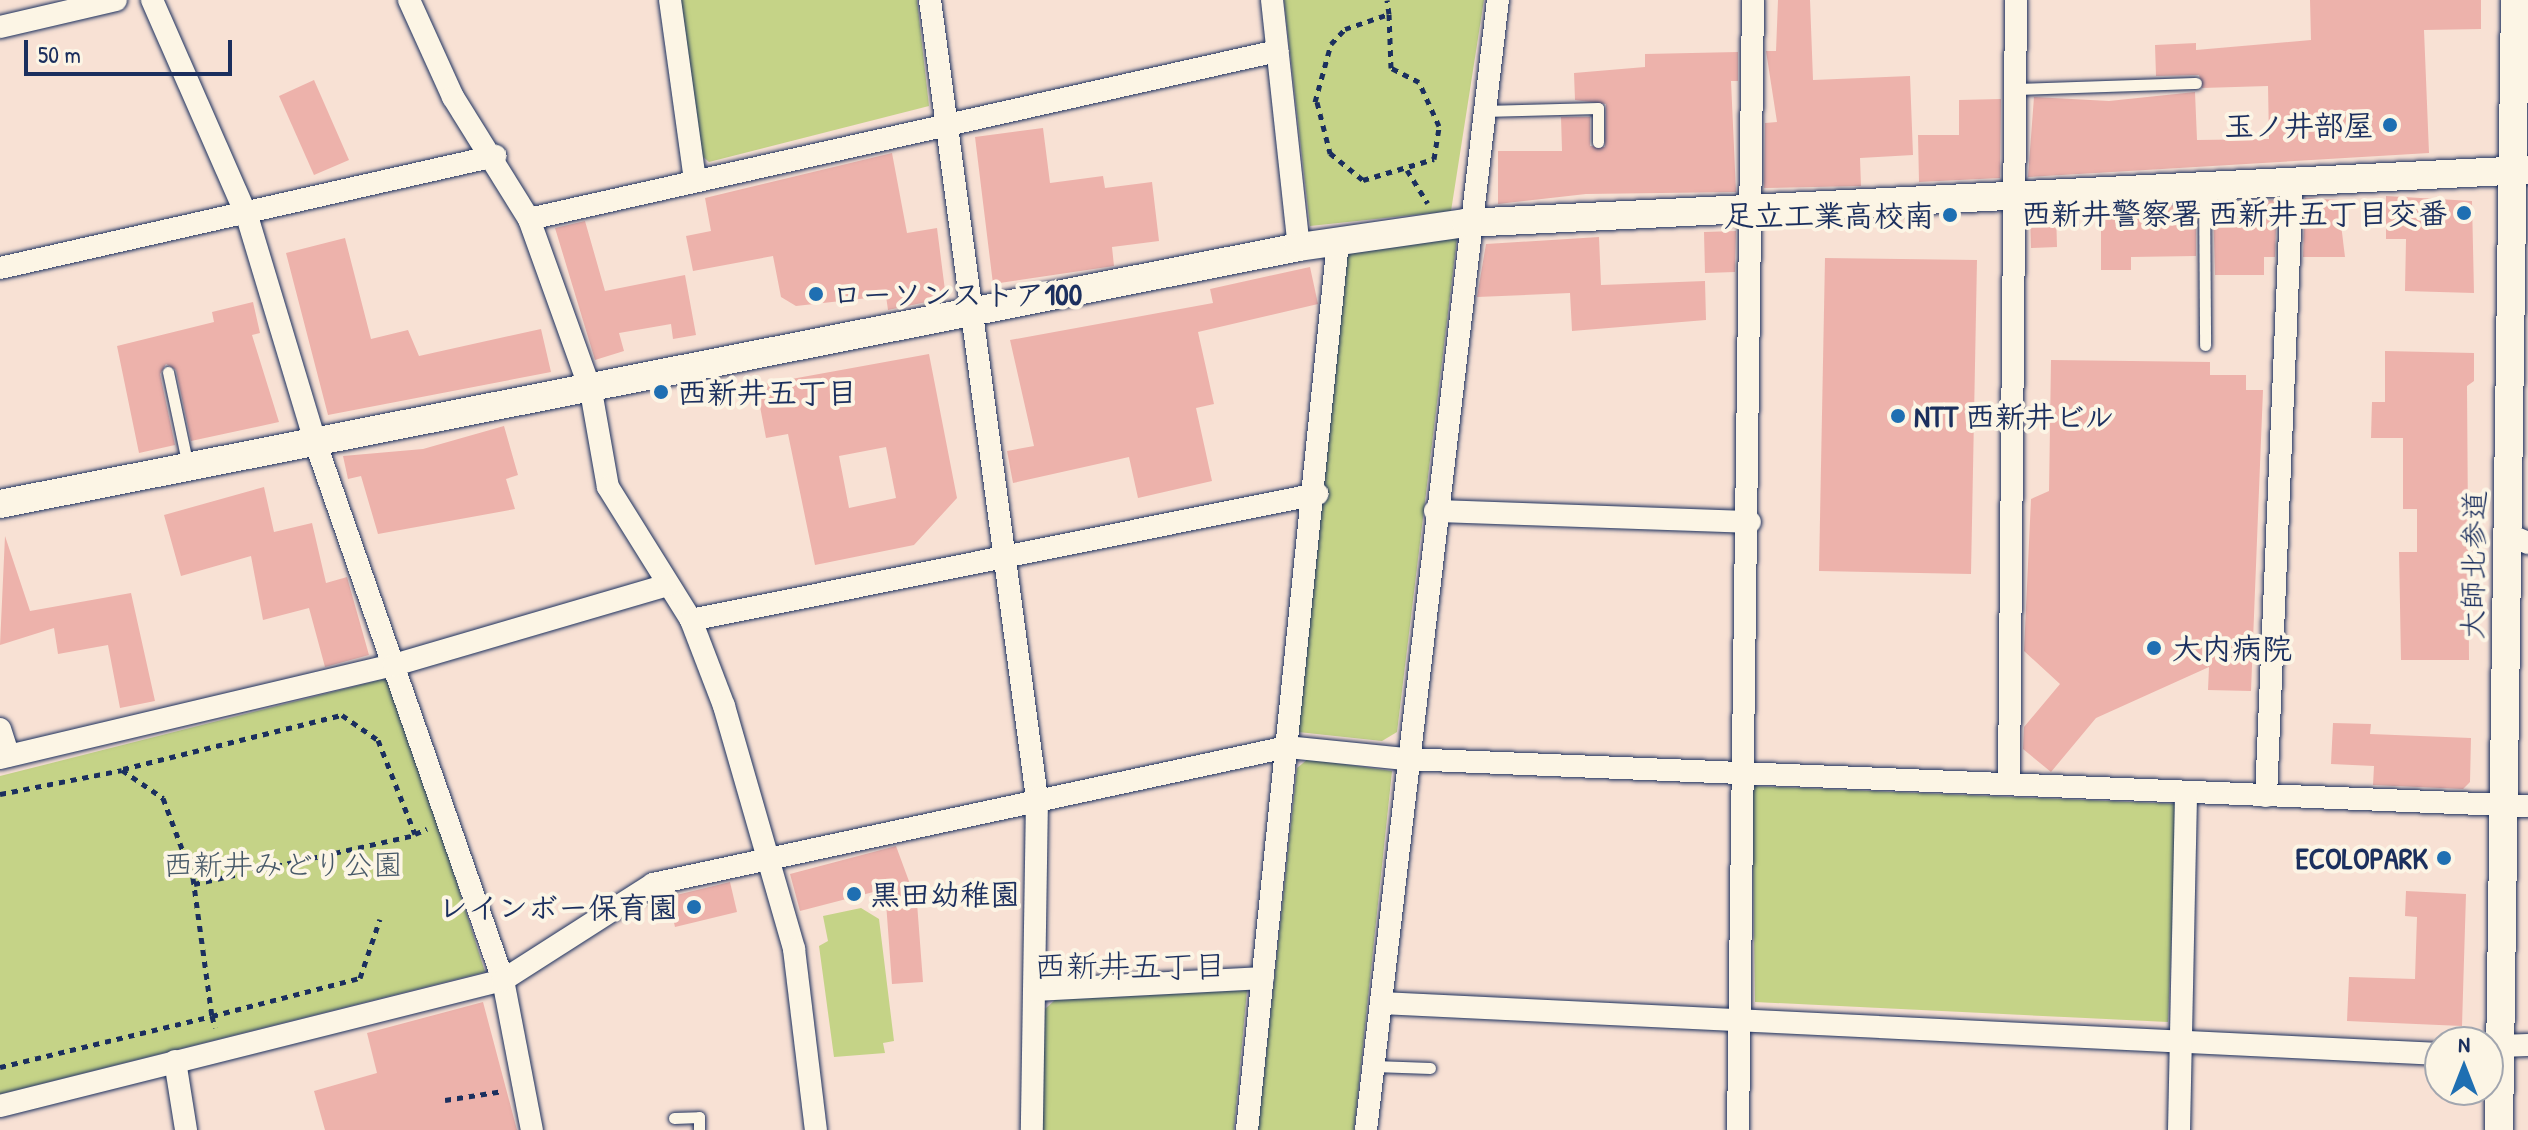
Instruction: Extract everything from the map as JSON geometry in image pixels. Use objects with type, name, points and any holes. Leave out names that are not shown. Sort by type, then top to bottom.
[{"type":"street","points":[[0,27],[116,0]]},
{"type":"street","points":[[152,0],[247,216],[316,444],[503,980],[532,1130]]},
{"type":"street","points":[[409,0],[453,97],[495,156],[529,219],[591,391],[608,487],[691,620],[724,706],[794,949],[816,1130]]},
{"type":"street","points":[[670,0],[695,180]]},
{"type":"street","points":[[930,0],[1001,554],[1037,799],[1032,1130]]},
{"type":"street","points":[[1272,0],[1299,247]]},
{"type":"street","points":[[1366,1130],[1466,223],[1498,0]]},
{"type":"street","points":[[1738,1130],[1750,522],[1753,0]]},
{"type":"street","points":[[2009,784],[2016,0]]},
{"type":"street","name":"大師北参道","points":[[2504,1051],[2516,806],[2520,170],[2515,0]]},
{"type":"street","points":[[529,219],[1277,51]]},
{"type":"street","points":[[0,268],[247,216],[495,156]]},
{"type":"street","points":[[0,504],[591,391],[1299,247],[1466,223],[2520,170]]},
{"type":"street","points":[[2266,796],[2292,183]]},
{"type":"street","points":[[1247,1130],[1317,494],[1338,242]]},
{"type":"street","points":[[691,620],[1001,554],[1317,494]]},
{"type":"street","points":[[1435,511],[1750,522]]},
{"type":"street","points":[[0,729],[4,757],[394,665],[668,585]]},
{"type":"street","points":[[0,1106],[503,980],[653,884],[1287,747],[1406,759],[2516,806]]},
{"type":"street","points":[[2179,1130],[2186,792]]},
{"type":"street","points":[[1036,990],[1263,978]]},
{"type":"street","points":[[1381,1003],[2424,1053]]},
{"type":"street","points":[[175,1061],[186,1130]]},
{"type":"street","name":"大師北参道","points":[[2499,1130],[2501,1106]]},
{"type":"lane","points":[[2015,89],[2196,83]]},
{"type":"lane","points":[[1482,111],[1598,108],[1598,142]]},
{"type":"lane","points":[[2204,185],[2205,345]]},
{"type":"lane","points":[[168,372],[188,467]]},
{"type":"lane","points":[[1374,1066],[1430,1068]]},
{"type":"lane","points":[[674,1118],[699,1117],[699,1130]]},
{"type":"path","points":[[1387,0],[1389,14],[1391,68],[1419,82],[1439,126],[1434,159],[1363,180],[1330,153],[1317,102],[1331,44],[1345,29],[1389,14]]},
{"type":"path","points":[[1283,106],[1317,102]]},
{"type":"path","points":[[0,794],[122,770],[342,715],[378,740],[415,834]]},
{"type":"path","points":[[122,770],[163,798],[194,884],[212,1016],[221,1049]]},
{"type":"path","points":[[194,884],[415,834],[447,821]]},
{"type":"path","points":[[0,1067],[360,978],[372,960],[380,919]]},
{"type":"path","points":[[445,1100],[524,1088]]},
{"type":"green space","points":[[677,0],[917,0],[929,106],[709,162],[700,154]]},
{"type":"green space","points":[[1284,0],[1484,0],[1451,211],[1310,226]]},
{"type":"green space","points":[[1457,238],[1397,732],[1382,741],[1298,732],[1347,254]]},
{"type":"green space","name":"西新井みどり公園","points":[[392,677],[485,972],[0,1094],[0,776]]},
{"type":"green space","points":[[1308,759],[1392,771],[1354,1130],[1258,1130],[1297,768]]},
{"type":"green space","points":[[1752,786],[2177,804],[2168,1022],[1755,1002]]},
{"type":"green space","points":[[861,908],[879,919],[894,1041],[883,1043],[885,1053],[834,1057],[819,946],[828,941],[823,916]]},
{"type":"green space","points":[[1247,990],[1234,1130],[1042,1130],[1045,1009],[1055,1000]]},
{"type":"building","points":[[1778,0],[1810,0],[1813,80],[1910,76],[1913,155],[1860,158],[1861,186],[1764,188],[1765,123],[1777,122],[1766,51],[1776,51]]},
{"type":"building","points":[[2310,0],[2481,0],[2481,29],[2424,30],[2429,153],[2028,177],[2034,97],[2109,101],[2195,92],[2197,140],[2269,139],[2268,86],[2202,88],[2199,75],[2156,76],[2155,45],[2196,43],[2196,50],[2311,40]]},
{"type":"building","points":[[1738,52],[1738,81],[1731,81],[1736,192],[1586,194],[1498,204],[1498,151],[1562,151],[1561,117],[1590,117],[1590,146],[1605,147],[1606,104],[1575,100],[1574,73],[1645,67],[1645,54]]},
{"type":"building","points":[[314,80],[349,160],[314,175],[279,96]]},
{"type":"building","points":[[2001,99],[2000,178],[1919,182],[1918,135],[1959,135],[1959,100]]},
{"type":"building","points":[[1043,128],[1050,183],[1103,176],[1105,188],[1152,182],[1159,241],[1112,247],[1114,266],[993,284],[975,137]]},
{"type":"building","points":[[892,153],[907,233],[937,228],[946,298],[888,310],[886,296],[796,306],[781,297],[773,256],[693,271],[686,236],[711,231],[705,198]]},
{"type":"building","points":[[2386,196],[2472,201],[2474,293],[2405,291],[2406,239],[2386,239]]},
{"type":"building","points":[[2305,198],[2338,200],[2345,257],[2303,257]]},
{"type":"building","points":[[2277,200],[2275,257],[2264,257],[2264,275],[2215,275],[2213,203]]},
{"type":"building","points":[[2196,204],[2196,256],[2131,257],[2131,270],[2101,270],[2101,208]]},
{"type":"building","points":[[2056,211],[2057,247],[2031,248],[2030,212]]},
{"type":"building","points":[[585,221],[605,291],[685,275],[696,335],[673,339],[671,324],[619,333],[624,351],[595,360],[555,228]]},
{"type":"building","points":[[1736,231],[1735,272],[1705,273],[1704,232]]},
{"type":"building","points":[[1599,237],[1601,285],[1705,281],[1706,320],[1572,331],[1570,293],[1477,297],[1486,244]]},
{"type":"building","points":[[345,238],[371,339],[408,330],[419,356],[541,329],[551,372],[328,415],[286,253]]},
{"type":"building","name":"NTT 西新井ビル","points":[[1825,258],[1977,260],[1971,574],[1819,571]]},
{"type":"building","points":[[1310,267],[1318,304],[1198,332],[1214,404],[1196,408],[1212,481],[1138,498],[1129,457],[1013,483],[1007,451],[1034,446],[1010,340],[1213,303],[1210,289]]},
{"type":"building","points":[[253,302],[260,333],[252,335],[279,422],[191,441],[176,370],[166,364],[160,374],[175,445],[139,453],[117,346],[214,322],[212,312]]},
{"type":"building","points":[[2385,351],[2474,353],[2474,381],[2467,386],[2469,660],[2401,660],[2399,552],[2417,552],[2417,509],[2403,509],[2403,438],[2371,438],[2372,402],[2385,402]]},
{"type":"building","points":[[929,354],[957,498],[914,545],[815,565],[788,434],[766,438],[758,396],[764,384]],"holes":[[[886,447],[896,498],[849,508],[839,456]]]},
{"type":"building","points":[[2051,360],[2210,362],[2210,375],[2246,375],[2246,390],[2263,390],[2251,691],[2208,690],[2209,667],[2096,718],[2051,772],[2023,749],[2024,727],[2060,684],[2024,651],[2031,499],[2049,491]]},
{"type":"building","points":[[504,426],[518,475],[506,479],[515,509],[378,534],[361,476],[348,479],[343,456],[423,449]]},
{"type":"building","points":[[264,487],[274,532],[312,523],[326,583],[347,577],[369,655],[325,667],[309,608],[263,620],[251,556],[181,576],[164,515]]},
{"type":"building","points":[[5,536],[30,611],[131,593],[155,701],[120,708],[108,645],[58,654],[54,628],[0,645]]},
{"type":"building","points":[[2333,723],[2371,724],[2370,734],[2471,738],[2470,782],[2463,789],[2373,785],[2374,766],[2331,764]]},
{"type":"building","points":[[896,846],[917,903],[923,982],[892,984],[885,889],[800,911],[790,874]]},
{"type":"building","points":[[730,882],[737,912],[675,927],[668,897]]},
{"type":"building","points":[[2406,891],[2466,894],[2462,1026],[2347,1021],[2349,977],[2415,979],[2417,917],[2405,916]]},
{"type":"building","points":[[483,1002],[517,1130],[325,1130],[314,1091],[377,1073],[367,1033]]},
{"type":"place","name":"玉ノ井部屋","points":[[2390,125]]},
{"type":"place","name":"西新井警察署 西新井五丁目交番","points":[[2464,213]]},
{"type":"place","name":"足立工業高校南","points":[[1950,215]]},
{"type":"place","name":"ローソンストア100","points":[[816,294]]},
{"type":"place","name":"西新井五丁目","points":[[661,392]]},
{"type":"place","name":"NTT 西新井ビル","points":[[1898,416]]},
{"type":"place","name":"大内病院","points":[[2154,648]]},
{"type":"place","name":"ECOLOPARK","points":[[2444,858]]},
{"type":"place","name":"黒田幼稚園","points":[[854,894]]},
{"type":"place","name":"レインボー保育園","points":[[694,907]]},
{"type":"district","name":"西新井五丁目","points":[[1130,966]]}]
